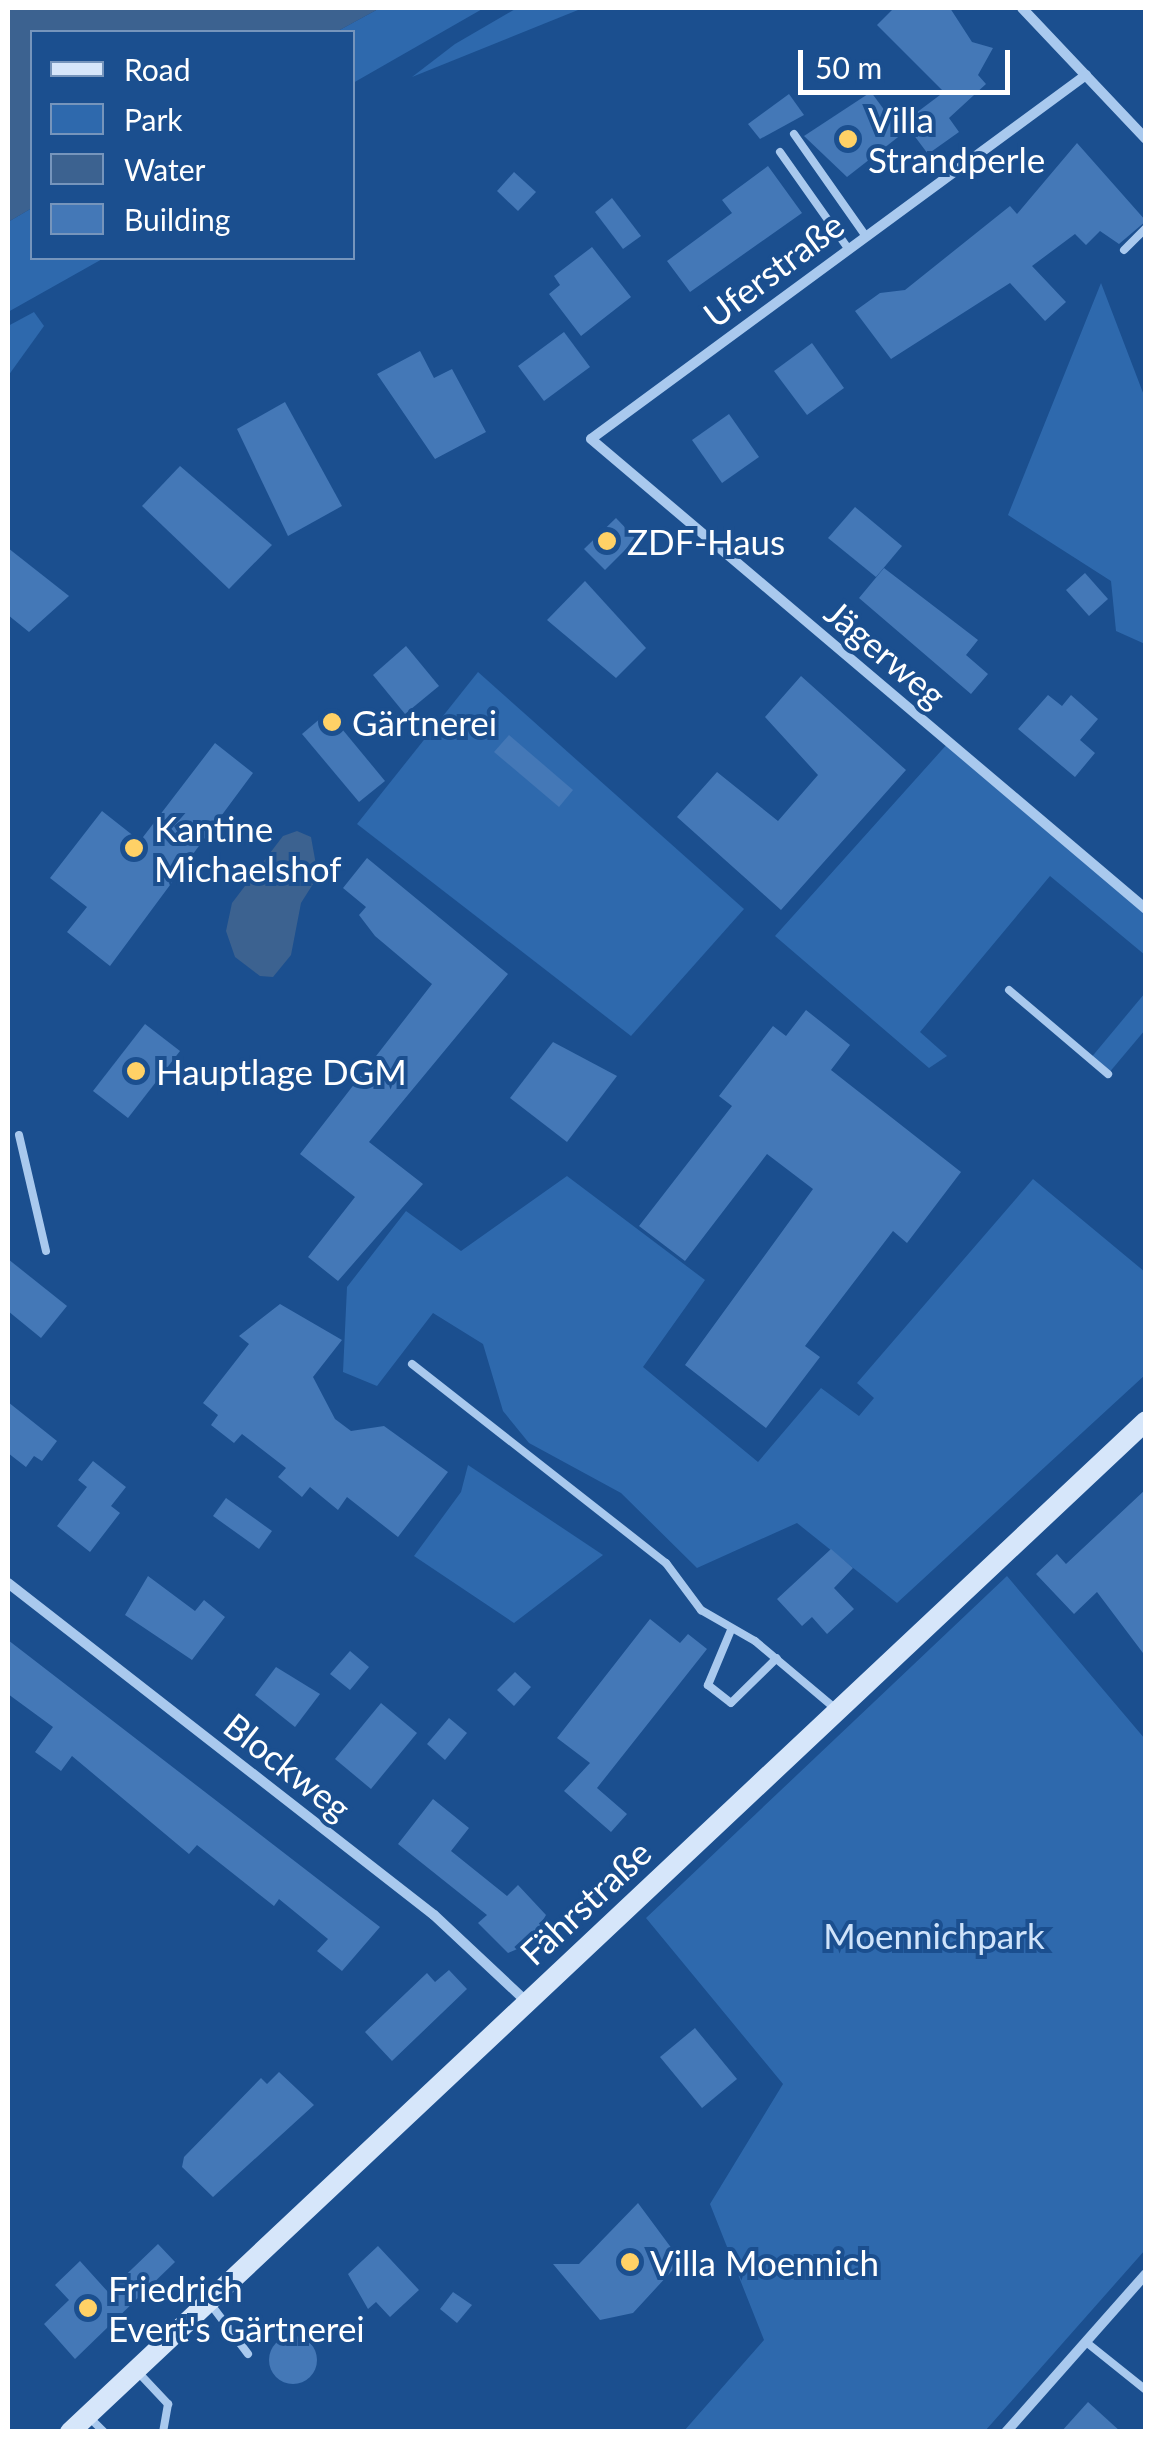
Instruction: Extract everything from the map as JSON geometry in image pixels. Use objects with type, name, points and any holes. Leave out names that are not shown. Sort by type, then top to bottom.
[{"type":"street","points":[[1022,8],[1146,140]]},
{"type":"street","name":"Uferstraße","points":[[591,439],[1086,75]]},
{"type":"street","name":"Jägerweg","points":[[591,439],[1146,909]]},
{"type":"street","name":"Fährstraße","points":[[70,2432],[1146,1420]]},
{"type":"street","name":"Blockweg","points":[[8,1583],[434,1915],[527,2002]]},
{"type":"street","points":[[1006,2432],[1146,2274]]},
{"type":"lane","points":[[794,134],[866,235]]},
{"type":"lane","points":[[780,152],[848,247]]},
{"type":"lane","points":[[1124,250],[1146,228]]},
{"type":"lane","points":[[1008,990],[1108,1074]]},
{"type":"lane","points":[[20,1135],[46,1251]]},
{"type":"lane","points":[[412,1364],[666,1563],[701,1610],[777,1658],[838,1710]]},
{"type":"lane","points":[[731,1630],[708,1685],[730,1703],[777,1658]]},
{"type":"lane","points":[[208,2302],[248,2354]]},
{"type":"lane","points":[[1086,2342],[1146,2390]]},
{"type":"lane","points":[[136,2370],[168,2404],[164,2432]]},
{"type":"lane","points":[[88,2415],[104,2432]]},
{"type":"green space","points":[[380,8],[484,8],[355,82],[355,30],[340,30]]},
{"type":"green space","points":[[517,8],[583,8],[412,77],[455,44]]},
{"type":"green space","points":[[30,209],[30,260],[100,260],[8,312],[8,222]]},
{"type":"green space","points":[[1101,283],[1145,398],[1145,644],[1116,631],[1111,581],[1008,515]]},
{"type":"green space","points":[[34,312],[44,326],[8,376],[8,326]]},
{"type":"green space","points":[[478,672],[744,909],[631,1036],[357,824]]},
{"type":"green space","points":[[949,742],[1145,909],[1145,955],[1050,876],[920,1032],[947,1056],[929,1068],[775,936]]},
{"type":"green space","points":[[1145,993],[1145,1030],[1108,1074],[1090,1059]]},
{"type":"green space","points":[[567,1176],[705,1280],[643,1367],[758,1462],[821,1388],[859,1416],[874,1398],[857,1383],[1033,1179],[1145,1272],[1145,1375],[897,1603],[797,1523],[697,1568],[621,1493],[529,1443],[503,1411],[483,1344],[433,1313],[377,1386],[343,1372],[347,1287],[406,1211],[461,1251]]},
{"type":"green space","points":[[468,1465],[603,1555],[514,1623],[414,1556],[461,1492]]},
{"type":"green space","name":"Moennichpark","points":[[1007,1576],[1145,1739],[1145,2250],[985,2431],[684,2431],[764,2340],[710,2204],[783,2084],[646,1918]]},
{"type":"water","points":[[8,8],[380,8],[340,30],[30,30],[30,209],[8,222]]},
{"type":"water","points":[[297,831],[311,837],[318,876],[301,903],[291,955],[273,977],[260,976],[235,957],[226,931],[232,903],[283,836]]},
{"type":"building","points":[[894,8],[950,8],[972,42],[993,48],[978,75],[986,84],[949,118],[959,132],[928,154],[904,122],[944,92],[877,25]]},
{"type":"building","name":"Villa Strandperle","points":[[871,92],[902,134],[847,177],[804,136]]},
{"type":"building","points":[[789,94],[804,115],[760,139],[748,124]]},
{"type":"building","points":[[1077,143],[1146,221],[1119,244],[1100,231],[1086,245],[1075,234],[1032,266],[1066,302],[1045,321],[1010,283],[891,359],[855,311],[880,293],[905,290],[1010,206],[1017,214]]},
{"type":"building","points":[[768,166],[802,213],[690,292],[667,261],[732,213],[722,200]]},
{"type":"building","points":[[514,172],[536,192],[518,211],[497,191]]},
{"type":"building","points":[[612,198],[641,236],[623,249],[595,212]]},
{"type":"building","points":[[592,247],[631,297],[581,336],[549,294],[560,285],[554,276]]},
{"type":"building","points":[[564,332],[590,367],[544,401],[518,366]]},
{"type":"building","points":[[812,343],[844,388],[807,415],[774,371]]},
{"type":"building","points":[[420,351],[434,378],[452,369],[486,432],[435,459],[377,374]]},
{"type":"building","points":[[285,402],[342,506],[288,536],[237,429]]},
{"type":"building","points":[[729,414],[759,457],[722,483],[692,440]]},
{"type":"building","points":[[180,466],[272,545],[229,589],[142,506]]},
{"type":"building","points":[[855,507],[902,546],[876,577],[828,538]]},
{"type":"building","name":"ZDF-Haus","points":[[616,518],[636,539],[605,570],[584,549]]},
{"type":"building","points":[[8,548],[69,596],[29,632],[8,615]]},
{"type":"building","points":[[884,568],[978,640],[966,655],[988,674],[971,694],[859,598]]},
{"type":"building","points":[[1085,573],[1108,599],[1089,616],[1066,590]]},
{"type":"building","points":[[585,581],[646,648],[616,678],[547,620]]},
{"type":"building","points":[[406,646],[439,686],[405,714],[373,675]]},
{"type":"building","points":[[801,676],[906,770],[781,910],[677,817],[717,772],[778,821],[818,775],[765,717]]},
{"type":"building","points":[[1048,695],[1062,706],[1071,695],[1098,719],[1080,740],[1095,753],[1075,777],[1018,729]]},
{"type":"building","points":[[328,712],[385,781],[359,802],[302,734]]},
{"type":"building","points":[[509,735],[573,790],[559,807],[494,752]]},
{"type":"building","name":"Kantine Michaelshof","points":[[215,743],[253,773],[110,966],[67,932],[87,907],[50,878],[102,811],[140,841]]},
{"type":"building","points":[[367,858],[508,974],[369,1142],[423,1184],[338,1281],[308,1257],[355,1197],[300,1154],[432,984],[375,936],[359,915],[366,907],[343,888]]},
{"type":"building","points":[[806,1010],[850,1045],[831,1070],[961,1172],[907,1243],[893,1231],[805,1346],[820,1357],[766,1428],[685,1365],[813,1189],[767,1154],[685,1261],[639,1226],[732,1106],[719,1096],[773,1026],[786,1036]]},
{"type":"building","name":"Hauptlage DGM","points":[[145,1024],[180,1051],[128,1118],[93,1091]]},
{"type":"building","points":[[553,1042],[617,1076],[567,1142],[510,1098]]},
{"type":"building","points":[[8,1259],[67,1306],[41,1338],[8,1311]]},
{"type":"building","points":[[280,1304],[342,1340],[313,1377],[335,1419],[351,1431],[384,1426],[448,1472],[398,1537],[347,1497],[338,1510],[310,1487],[302,1497],[278,1477],[286,1468],[242,1434],[234,1443],[211,1425],[218,1415],[203,1403],[249,1344],[239,1336]]},
{"type":"building","points":[[8,1402],[57,1441],[42,1461],[34,1456],[26,1467],[8,1453]]},
{"type":"building","points":[[93,1461],[126,1487],[111,1506],[120,1513],[90,1552],[57,1526],[87,1487],[78,1480]]},
{"type":"building","points":[[1146,1489],[1146,1657],[1097,1592],[1074,1614],[1036,1574],[1057,1554],[1066,1564]]},
{"type":"building","points":[[226,1498],[272,1531],[259,1549],[213,1516]]},
{"type":"building","points":[[831,1549],[853,1568],[834,1588],[854,1609],[827,1634],[812,1617],[802,1626],[777,1599]]},
{"type":"building","points":[[148,1576],[195,1611],[204,1600],[225,1617],[192,1660],[125,1615]]},
{"type":"building","points":[[650,1619],[680,1643],[688,1634],[707,1649],[597,1788],[627,1814],[611,1832],[564,1791],[590,1763],[557,1738]]},
{"type":"building","points":[[8,1640],[380,1927],[342,1971],[317,1951],[328,1939],[279,1899],[274,1906],[197,1845],[189,1854],[72,1756],[61,1771],[35,1752],[53,1727],[8,1694]]},
{"type":"building","points":[[350,1651],[369,1667],[350,1690],[330,1674]]},
{"type":"building","points":[[276,1667],[320,1694],[295,1727],[255,1695]]},
{"type":"building","points":[[515,1672],[531,1687],[514,1706],[497,1690]]},
{"type":"building","points":[[381,1703],[417,1733],[371,1789],[335,1759]]},
{"type":"building","points":[[449,1718],[467,1733],[445,1760],[427,1744]]},
{"type":"building","points":[[433,1799],[469,1828],[451,1851],[507,1896],[518,1885],[546,1915],[529,1944],[508,1953],[478,1923],[487,1915],[398,1844]]},
{"type":"building","points":[[449,1970],[467,1989],[392,2061],[365,2032],[427,1973],[435,1982]]},
{"type":"building","points":[[695,2028],[737,2079],[702,2108],[660,2057]]},
{"type":"building","points":[[279,2072],[314,2105],[213,2197],[182,2167],[184,2157],[261,2078],[267,2084]]},
{"type":"building","name":"Villa Moennich","points":[[638,2203],[681,2261],[633,2313],[600,2320],[553,2264],[579,2264]]},
{"type":"building","name":"Friedrich Evert's Gärtnerei","points":[[158,2244],[175,2262],[75,2359],[44,2324],[69,2300],[55,2285],[80,2261],[108,2292]]},
{"type":"building","points":[[378,2246],[419,2290],[390,2317],[376,2302],[368,2309],[348,2274]]},
{"type":"building","points":[[453,2292],[472,2305],[457,2323],[440,2309]]},
{"type":"building","points":[[293,2336],[310,2343],[317,2360],[310,2377],[293,2384],[276,2377],[269,2360],[276,2343]]},
{"type":"building","points":[[1088,2402],[1121,2432],[1061,2432]]},
{"type":"place","name":"Villa Strandperle","points":[[848,139]]},
{"type":"place","name":"ZDF-Haus","points":[[607,541]]},
{"type":"place","name":"Gärtnerei","points":[[332,722]]},
{"type":"place","name":"Kantine Michaelshof","points":[[134,848]]},
{"type":"place","name":"Hauptlage DGM","points":[[136,1071]]},
{"type":"place","name":"Villa Moennich","points":[[630,2262]]},
{"type":"place","name":"Friedrich Evert's Gärtnerei","points":[[88,2308]]}]
